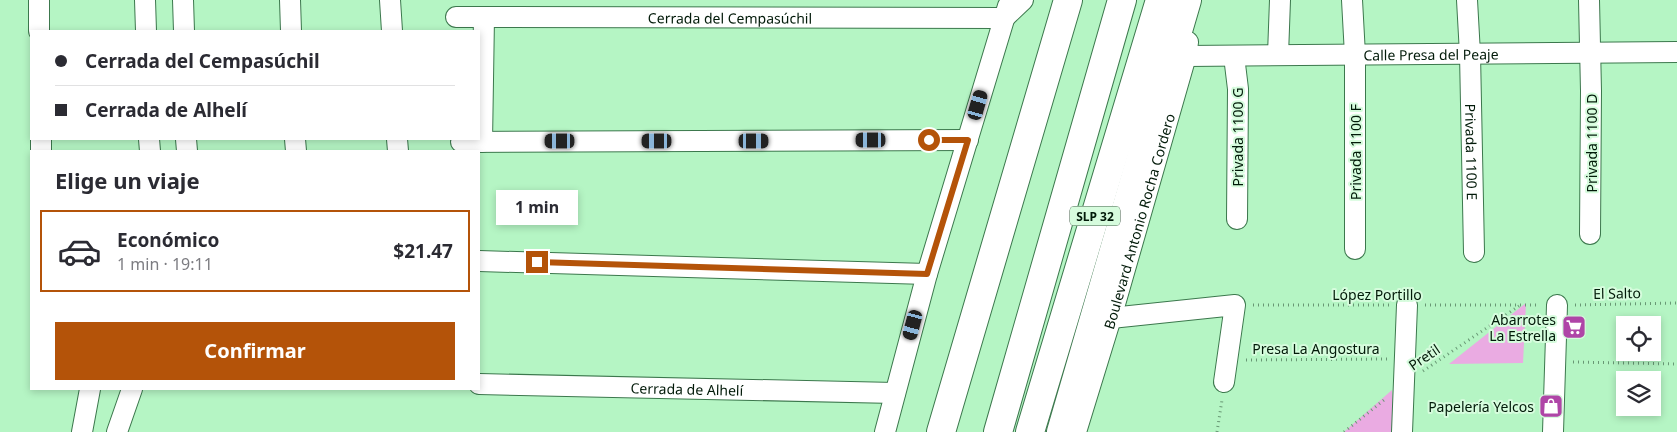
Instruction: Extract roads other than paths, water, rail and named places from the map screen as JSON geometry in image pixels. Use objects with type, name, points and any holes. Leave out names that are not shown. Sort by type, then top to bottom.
[{"type":"main road","points":[[941,432],[1068,0]]},
{"type":"main road","name":"SLP 32","points":[[998,432],[1122,0]]},
{"type":"main road","name":"SLP 32","points":[[1030,432],[1160,0]]},
{"type":"main road","points":[[1061,432],[1191,3]]},
{"type":"street","points":[[39,0],[40,30]]},
{"type":"street","points":[[145,0],[146,30]]},
{"type":"street","points":[[183,0],[184,30]]},
{"type":"street","points":[[290,0],[291,30]]},
{"type":"street","points":[[390,0],[392,30]]},
{"type":"street","points":[[885,432],[927,274],[1007,9],[1023,0]]},
{"type":"street","points":[[1278,55],[1280,0]]},
{"type":"street","name":"Privada 1100 F","points":[[1352,0],[1355,55],[1354,249]]},
{"type":"street","name":"Privada 1100 E","points":[[1466,0],[1470,54],[1474,252]]},
{"type":"street","name":"Privada 1100 D","points":[[1589,0],[1591,91],[1590,234]]},
{"type":"street","name":"Boulevard Antonio Rocha Cordero","points":[[1076,432],[1111,318],[1186,56],[1191,3]]},
{"type":"street","name":"Cerrada del Cempasúchil","points":[[456,17],[1007,9]]},
{"type":"street","points":[[482,142],[484,17]]},
{"type":"street","name":"Calle Presa del Peaje","points":[[1186,56],[1677,52]]},
{"type":"street","name":"Privada 1100 G","points":[[1234,56],[1238,89],[1237,219]]},
{"type":"street","points":[[461,142],[968,140]]},
{"type":"street","points":[[480,260],[927,274]]},
{"type":"street","points":[[1402,432],[1407,305]]},
{"type":"street","points":[[1553,432],[1557,305]]},
{"type":"street","points":[[1111,318],[1235,306],[1224,382]]},
{"type":"street","name":"Cerrada de Alhelí","points":[[480,384],[895,393]]},
{"type":"street","points":[[82,432],[90,390]]},
{"type":"street","points":[[117,432],[132,390]]},
{"type":"place","name":"Abarrotes La Estrella","points":[[1574,327]]},
{"type":"place","name":"Papelería Yelcos","points":[[1551,406]]}]
